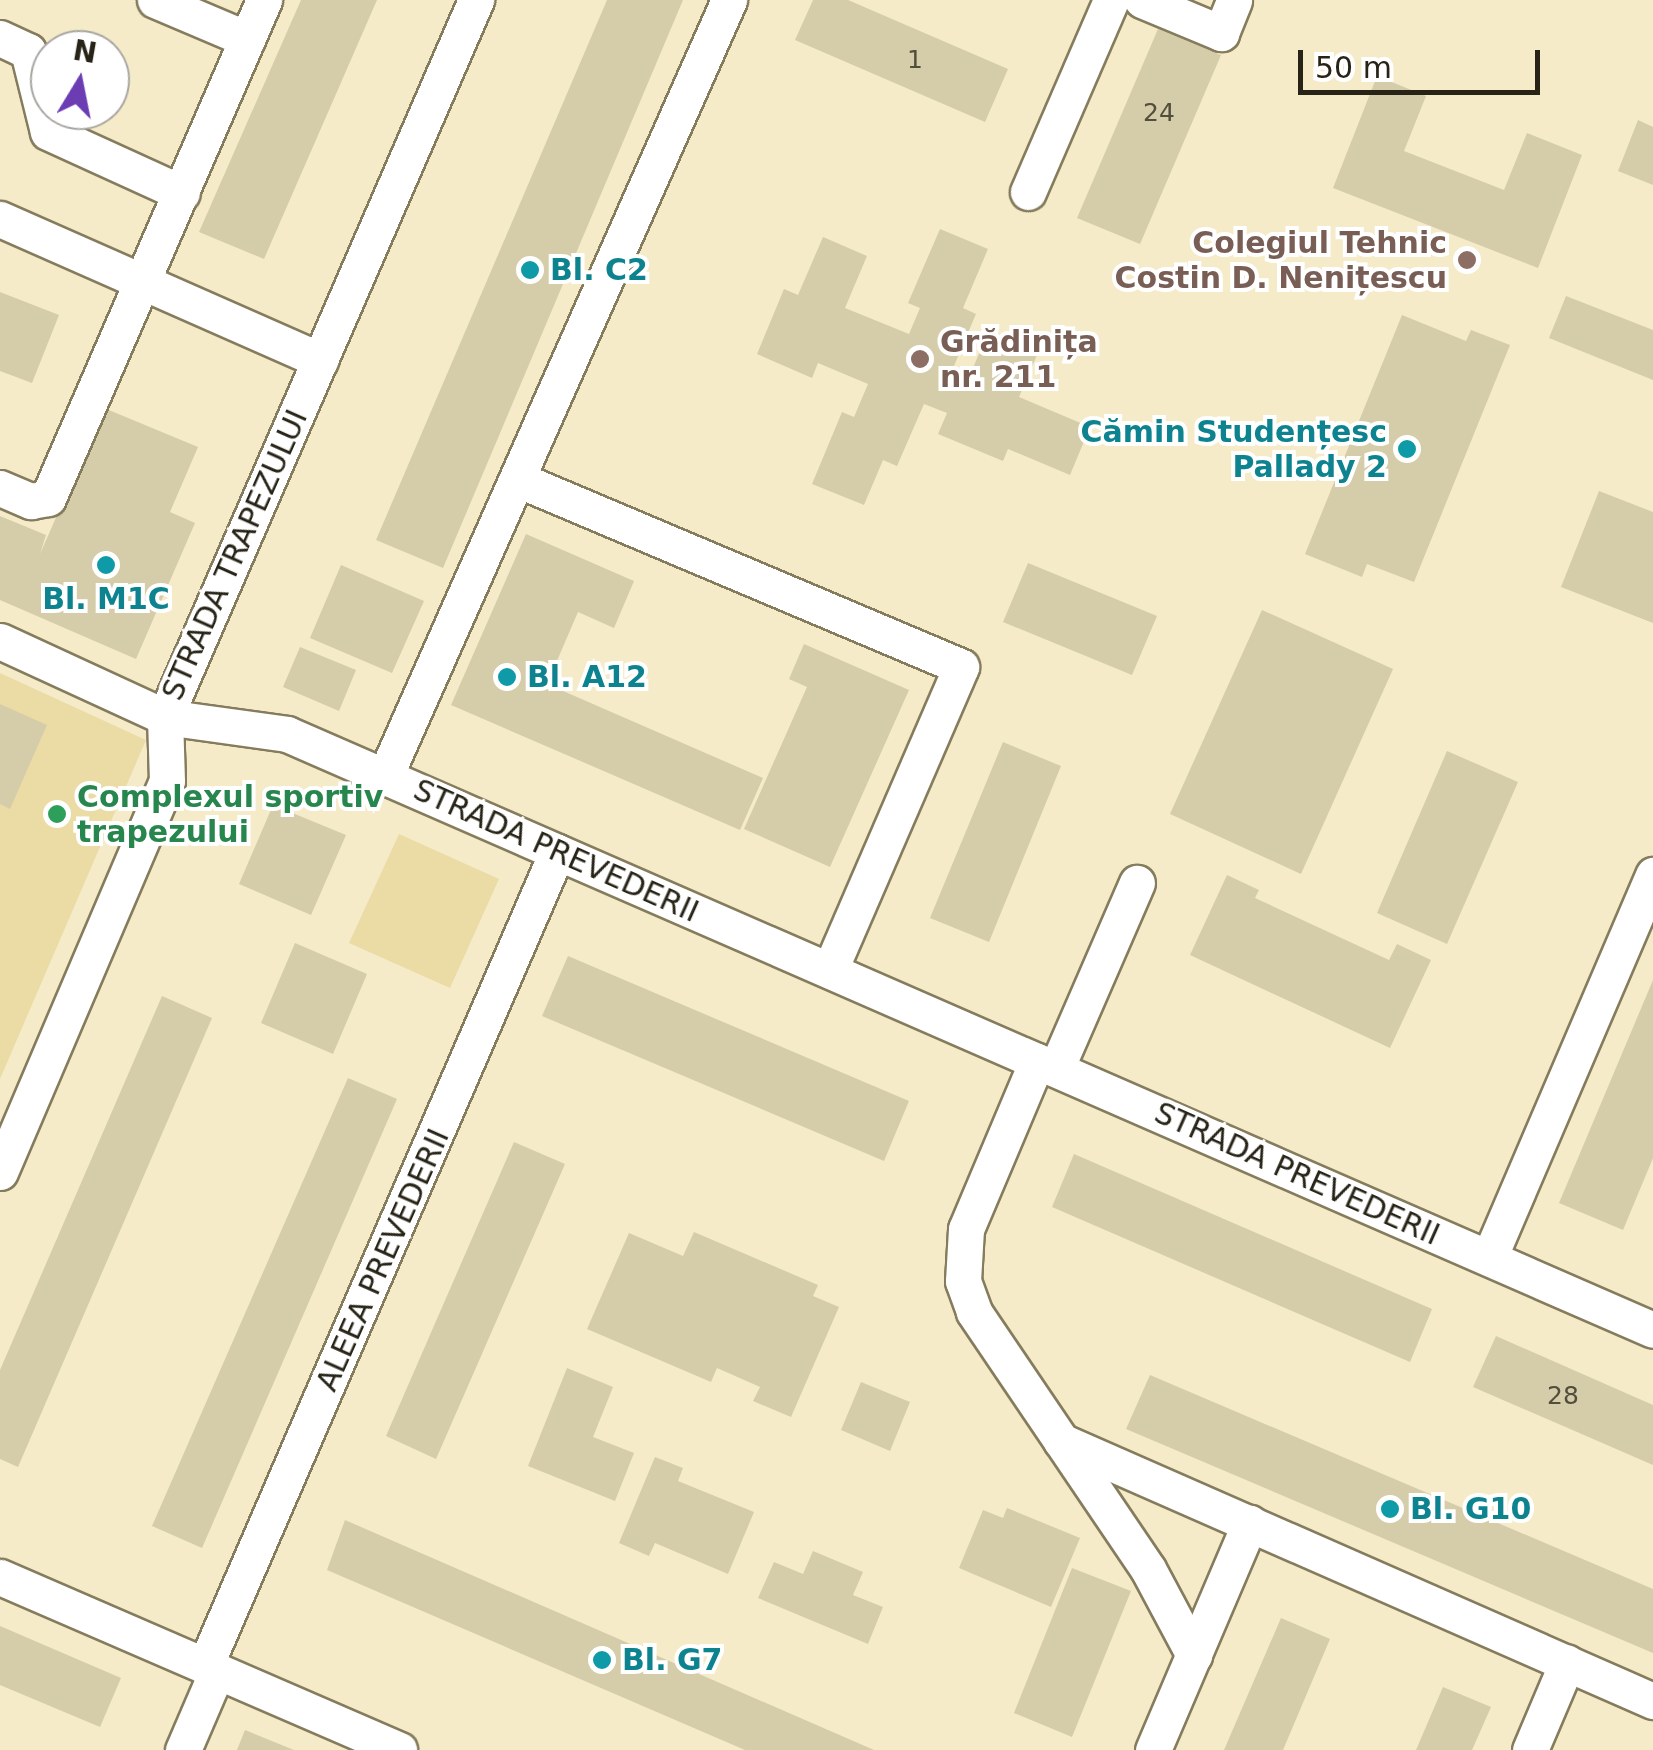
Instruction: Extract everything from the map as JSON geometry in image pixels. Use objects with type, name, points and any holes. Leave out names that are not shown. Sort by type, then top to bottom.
[{"type":"street","points":[[155,0],[247,40]]},
{"type":"street","points":[[0,488],[31,501],[48,498],[264,0]]},
{"type":"street","name":"STRADA TRAPEZULUI","points":[[0,1172],[166,782],[165,717],[476,0]]},
{"type":"street","points":[[385,776],[729,0]]},
{"type":"street","points":[[1028,192],[1112,0]]},
{"type":"street","points":[[1142,0],[1220,33],[1234,0]]},
{"type":"street","points":[[0,38],[28,50],[48,132],[182,193]]},
{"type":"street","points":[[0,219],[320,360]]},
{"type":"street","points":[[517,479],[961,667],[830,970]]},
{"type":"street","name":"STRADA PREVEDERII","points":[[0,641],[165,717],[273,730],[385,776],[1488,1258],[1651,1322]]},
{"type":"street","name":"ALEEA PREVEDERII","points":[[182,1750],[211,1668],[556,852]]},
{"type":"street","points":[[1488,1258],[1653,875]]},
{"type":"street","points":[[1137,883],[966,1229],[962,1269],[974,1312],[1148,1570],[1194,1655]]},
{"type":"street","points":[[1060,1441],[1653,1701]]},
{"type":"street","points":[[1153,1750],[1250,1523]]},
{"type":"street","points":[[0,1577],[211,1668],[358,1742],[399,1750]]},
{"type":"street","points":[[1530,1750],[1567,1663]]},
{"type":"shaded area","name":"Complexul sportiv trapezului","points":[[0,673],[146,740],[0,1079]]},
{"type":"shaded area","points":[[399,834],[499,879],[450,988],[349,943]]},
{"type":"building","points":[[301,0],[377,0],[264,259],[199,232]]},
{"type":"building","name":"Bl. C2","points":[[607,0],[683,0],[443,568],[376,540]]},
{"type":"building","points":[[813,0],[848,0],[1008,69],[985,122],[795,40]]},
{"type":"building","points":[[1158,29],[1221,55],[1140,244],[1077,218]]},
{"type":"building","points":[[1377,76],[1426,96],[1404,151],[1504,190],[1527,133],[1582,155],[1538,268],[1333,188]]},
{"type":"building","points":[[1638,120],[1653,127],[1653,185],[1618,171]]},
{"type":"building","points":[[940,229],[988,249],[963,308],[976,314],[954,366],[971,373],[987,334],[1037,355],[1019,397],[1090,427],[1070,475],[1008,449],[1003,461],[938,434],[947,413],[924,404],[897,466],[883,460],[864,505],[812,484],[842,412],[854,417],[868,384],[818,363],[812,378],[757,354],[784,289],[798,295],[823,237],[867,256],[845,308],[909,334],[920,308],[908,303]]},
{"type":"building","points":[[0,292],[59,315],[32,383],[0,371]]},
{"type":"building","points":[[1566,296],[1653,330],[1653,380],[1549,338]]},
{"type":"building","name":"Cămin Studențesc Pallady 2","points":[[1402,315],[1466,341],[1471,330],[1510,345],[1414,582],[1367,564],[1362,577],[1305,554]]},
{"type":"building","name":"Bl. M1C","points":[[104,408],[198,447],[170,512],[195,523],[136,659],[0,600],[0,516],[46,535],[40,554]]},
{"type":"building","points":[[1599,491],[1653,512],[1653,623],[1561,587]]},
{"type":"building","name":"Bl. A12","points":[[526,534],[634,581],[614,628],[578,612],[547,684],[763,778],[740,830],[451,705]]},
{"type":"building","points":[[1028,563],[1157,616],[1132,675],[1003,622]]},
{"type":"building","points":[[341,565],[424,601],[392,673],[310,638]]},
{"type":"building","points":[[1262,610],[1393,669],[1301,874],[1170,814]]},
{"type":"building","points":[[804,644],[909,690],[830,867],[744,829],[807,687],[789,679]]},
{"type":"building","points":[[300,647],[356,670],[339,711],[283,687]]},
{"type":"building","points":[[0,704],[47,725],[10,809],[0,804]]},
{"type":"building","points":[[1003,742],[1061,766],[989,942],[930,918]]},
{"type":"building","points":[[1447,751],[1518,782],[1447,944],[1377,913]]},
{"type":"building","points":[[273,805],[346,835],[311,915],[239,884]]},
{"type":"building","points":[[1227,875],[1259,890],[1255,898],[1389,960],[1397,944],[1431,960],[1390,1048],[1190,955]]},
{"type":"building","points":[[295,943],[367,974],[333,1054],[261,1023]]},
{"type":"building","points":[[568,956],[909,1101],[884,1161],[542,1016]]},
{"type":"building","points":[[1653,980],[1653,1158],[1623,1230],[1559,1203]]},
{"type":"building","points":[[162,996],[212,1018],[18,1467],[0,1459],[0,1370]]},
{"type":"building","points":[[348,1078],[397,1099],[202,1548],[152,1526]]},
{"type":"building","points":[[514,1142],[565,1164],[436,1459],[386,1436]]},
{"type":"building","points":[[1074,1154],[1432,1309],[1410,1362],[1052,1207]]},
{"type":"building","points":[[694,1232],[818,1285],[813,1296],[839,1307],[791,1417],[753,1401],[760,1387],[717,1368],[711,1382],[587,1329],[629,1233],[683,1256]]},
{"type":"building","points":[[1496,1336],[1653,1405],[1653,1465],[1473,1387]]},
{"type":"building","points":[[567,1368],[613,1387],[593,1437],[634,1453],[615,1501],[528,1466]]},
{"type":"building","name":"Bl. G10","points":[[1150,1375],[1653,1589],[1653,1653],[1126,1429]]},
{"type":"building","points":[[861,1382],[910,1402],[890,1451],[841,1430]]},
{"type":"building","points":[[655,1457],[683,1468],[678,1481],[754,1512],[728,1574],[655,1543],[649,1556],[619,1543]]},
{"type":"building","points":[[1007,1508],[1080,1538],[1051,1607],[959,1568],[983,1510],[1003,1518]]},
{"type":"building","name":"Bl. G7","points":[[345,1520],[874,1750],[745,1750],[327,1570]]},
{"type":"building","points":[[813,1551],[863,1572],[853,1595],[883,1607],[868,1644],[758,1598],[774,1562],[803,1574]]},
{"type":"building","points":[[1072,1568],[1131,1591],[1072,1737],[1014,1713]]},
{"type":"building","points":[[1281,1618],[1330,1639],[1283,1750],[1224,1750]]},
{"type":"building","points":[[0,1626],[121,1678],[100,1727],[0,1685]]},
{"type":"building","points":[[1443,1687],[1491,1707],[1472,1750],[1416,1750]]},
{"type":"building","points":[[245,1730],[294,1750],[237,1750]]},
{"type":"place","name":"Colegiul Tehnic Costin D. Nenițescu","points":[[1467,260]]},
{"type":"place","name":"Bl. C2","points":[[530,270]]},
{"type":"place","name":"Grădinița nr. 211","points":[[920,359]]},
{"type":"place","name":"Cămin Studențesc Pallady 2","points":[[1407,449]]},
{"type":"place","name":"Bl. M1C","points":[[106,565]]},
{"type":"place","name":"Bl. A12","points":[[507,677]]},
{"type":"place","name":"Complexul sportiv trapezului","points":[[57,814]]},
{"type":"place","name":"Bl. G10","points":[[1390,1509]]},
{"type":"place","name":"Bl. G7","points":[[602,1660]]}]
